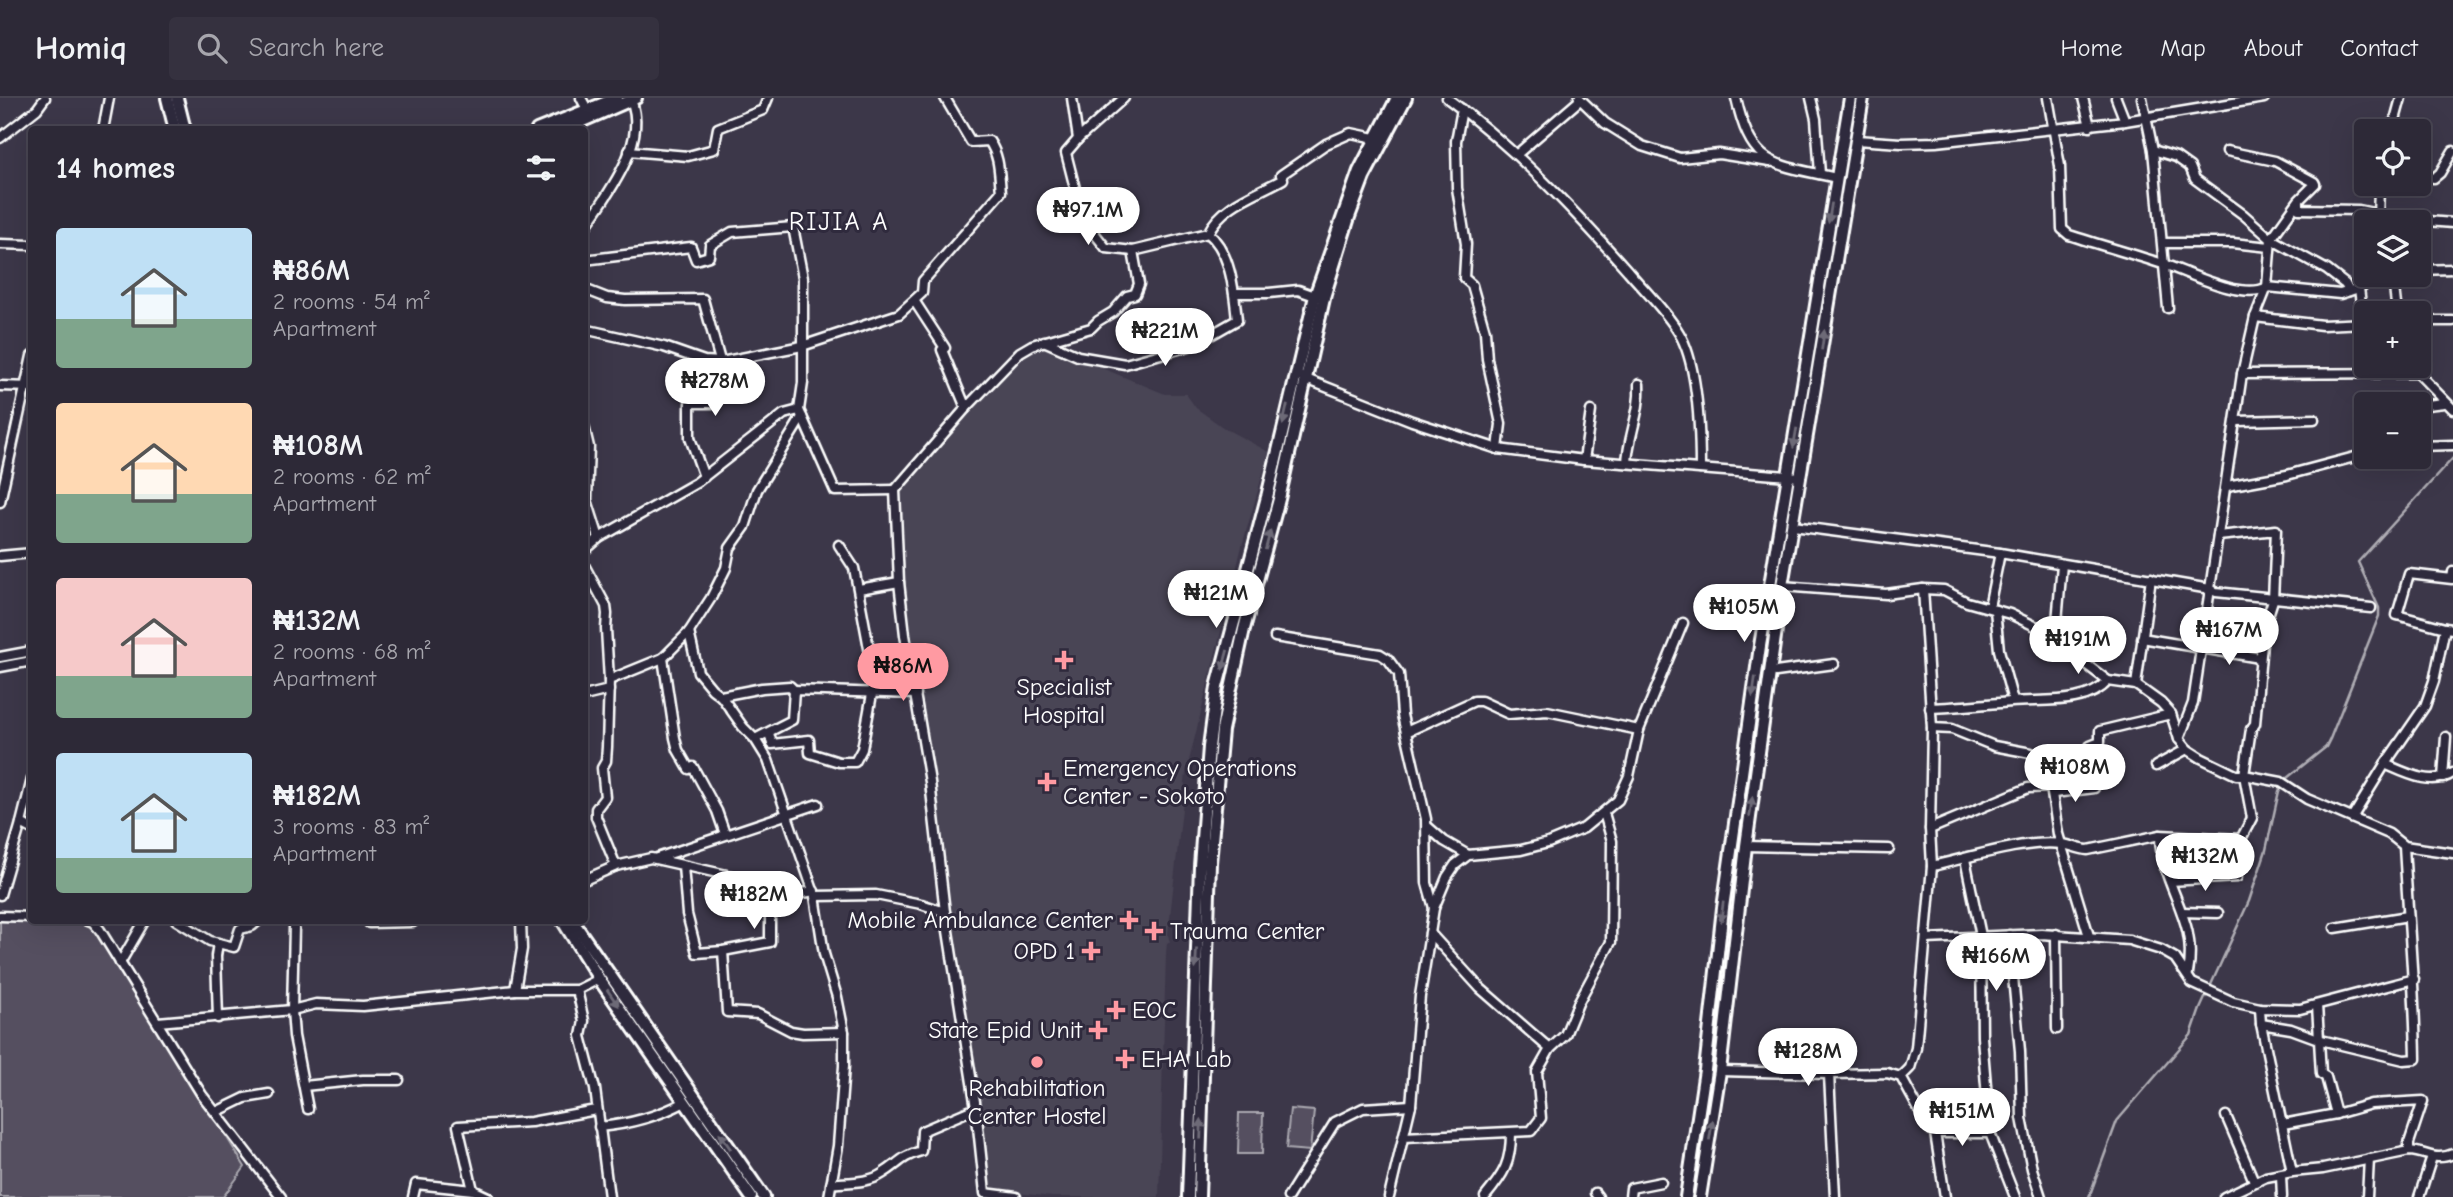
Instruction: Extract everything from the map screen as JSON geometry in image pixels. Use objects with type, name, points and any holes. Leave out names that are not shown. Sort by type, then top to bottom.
[{"type":"main road","points":[[167,98],[174,126]]},
{"type":"main road","points":[[177,98],[184,126]]},
{"type":"main road","points":[[548,126],[617,98]]},
{"type":"main road","points":[[1199,1197],[1210,863],[1220,741],[1244,629],[1279,499],[1315,296],[1340,218],[1375,138],[1397,98]]},
{"type":"main road","points":[[1188,1197],[1199,893],[1209,747],[1217,687],[1300,377],[1349,216],[1364,177],[1406,98]]},
{"type":"main road","points":[[1700,1197],[1720,1071],[1746,846],[1782,586],[1793,526],[1794,477],[1836,178],[1850,98]]},
{"type":"main road","points":[[1686,1197],[1705,1070],[1740,781],[1863,98]]},
{"type":"main road","points":[[571,126],[634,99]]},
{"type":"main road","points":[[565,924],[599,979],[751,1197]]},
{"type":"main road","points":[[575,924],[764,1197]]},
{"type":"street","points":[[0,138],[37,108],[45,98]]},
{"type":"street","points":[[104,126],[109,98]]},
{"type":"street","points":[[582,98],[588,111]]},
{"type":"street","points":[[629,151],[688,156],[714,149],[718,128],[763,110],[768,98]]},
{"type":"street","points":[[588,330],[664,347],[704,361],[720,362],[802,346],[899,314],[915,302],[922,293],[923,281],[1001,192],[999,160],[992,145],[989,141],[971,142],[945,98]]},
{"type":"street","points":[[1072,98],[1078,139]]},
{"type":"street","points":[[1124,98],[1066,153],[1079,204],[1091,229],[1106,248],[1133,251],[1208,233],[1215,219],[1240,201],[1283,179],[1281,175],[1326,144],[1351,133],[1375,138]]},
{"type":"street","points":[[1447,98],[1536,171],[1618,260],[1680,334],[1689,359],[1699,418],[1700,469]]},
{"type":"street","points":[[1736,98],[1743,124],[1757,152],[1770,162]]},
{"type":"street","points":[[1811,98],[1816,120],[1820,174]]},
{"type":"street","points":[[2048,98],[2060,166],[2062,229],[2069,235],[2166,265],[2204,281],[2260,291],[2267,287],[2340,294],[2359,288],[2361,301]]},
{"type":"street","points":[[2083,98],[2090,125]]},
{"type":"street","points":[[2116,98],[2125,121]]},
{"type":"street","points":[[2142,98],[2153,150],[2168,308]]},
{"type":"street","points":[[1856,140],[1914,143],[2053,129],[2125,121],[2264,98]]},
{"type":"street","points":[[2395,119],[2401,98]]},
{"type":"street","points":[[588,223],[612,187],[629,151],[636,127],[634,99]]},
{"type":"street","points":[[1516,155],[1579,99],[1605,123],[1642,146],[1680,158],[1719,153],[1836,178]]},
{"type":"street","points":[[1462,109],[1456,141],[1457,188],[1466,244],[1464,278],[1472,285],[1485,331],[1487,359],[1501,424],[1498,449]]},
{"type":"street","points":[[2153,150],[2176,157],[2190,167],[2194,179],[2244,215],[2271,243],[2327,270],[2345,284],[2349,291]]},
{"type":"street","points":[[2179,739],[2193,703],[2242,374],[2255,317],[2267,287],[2271,243],[2299,200],[2314,187],[2314,181],[2275,161],[2227,151]]},
{"type":"street","points":[[2431,177],[2440,173],[2453,151]]},
{"type":"street","points":[[2299,203],[2299,209],[2359,210]]},
{"type":"street","points":[[2431,221],[2453,223]]},
{"type":"street","points":[[588,260],[691,247],[696,260],[709,256],[710,245],[732,232],[793,227],[803,278],[801,413],[757,490],[745,527],[733,541],[726,568],[711,598],[689,632],[663,658],[588,694]]},
{"type":"street","points":[[1044,341],[1078,356],[1125,364],[1193,345],[1237,320],[1234,293],[1222,251],[1208,233]]},
{"type":"street","points":[[2163,243],[2271,243]]},
{"type":"street","points":[[0,244],[28,245]]},
{"type":"street","points":[[1016,1197],[985,1195],[976,1108],[945,912],[930,782],[907,652],[895,490],[966,408],[1020,352],[1044,341],[1091,328],[1113,312],[1126,296],[1138,290],[1133,251]]},
{"type":"street","points":[[2431,270],[2453,269]]},
{"type":"street","points":[[1234,293],[1298,290],[1315,296]]},
{"type":"street","points":[[588,291],[607,298],[625,300],[704,299],[722,368],[715,403],[690,403],[690,438],[704,477]]},
{"type":"street","points":[[915,302],[945,348],[942,350],[966,408]]},
{"type":"street","points":[[2255,317],[2322,325],[2354,324]]},
{"type":"street","points":[[2431,321],[2453,321]]},
{"type":"street","points":[[2242,374],[2354,371]]},
{"type":"street","points":[[1300,377],[1412,421],[1498,449],[1584,460],[1794,477]]},
{"type":"street","points":[[2421,378],[2453,410]]},
{"type":"street","points":[[1628,463],[1629,442],[1640,401],[1639,384]]},
{"type":"street","points":[[0,386],[28,386],[0,502]]},
{"type":"street","points":[[2431,404],[2444,403]]},
{"type":"street","points":[[1584,460],[1591,411]]},
{"type":"street","points":[[588,548],[704,477],[784,414],[801,413]]},
{"type":"street","points":[[801,413],[835,491],[895,490]]},
{"type":"street","points":[[2237,421],[2314,419]]},
{"type":"street","points":[[588,443],[588,474]]},
{"type":"street","points":[[2431,446],[2453,445]]},
{"type":"street","points":[[2227,486],[2287,475],[2354,457]]},
{"type":"street","points":[[588,503],[600,538]]},
{"type":"street","points":[[1793,526],[2000,553],[2151,578],[2216,592],[2273,600],[2371,608]]},
{"type":"street","points":[[1932,866],[2014,847],[2062,844],[2088,850],[2160,835],[2241,839],[2252,818],[2244,775],[2251,729],[2255,724],[2263,631],[2273,600],[2276,530],[2217,536]]},
{"type":"street","points":[[769,733],[772,744],[809,740],[810,753],[839,762],[855,762],[862,748],[872,694],[871,659],[855,568],[839,545]]},
{"type":"street","points":[[0,556],[28,553]]},
{"type":"street","points":[[2000,553],[1992,608],[1999,650],[2013,701]]},
{"type":"street","points":[[2037,627],[2054,625],[2057,622],[2063,564]]},
{"type":"street","points":[[588,572],[606,606],[609,685],[606,761],[601,768],[605,797],[596,809],[596,817],[616,866]]},
{"type":"street","points":[[2352,818],[2425,706],[2449,629],[2397,615],[2409,574],[2452,579],[2453,572]]},
{"type":"street","points":[[2136,685],[2151,578]]},
{"type":"street","points":[[859,589],[900,582]]},
{"type":"street","points":[[1782,586],[1886,594],[1923,589],[1944,590],[1967,602],[2021,618],[2108,681],[2136,685],[2161,703],[2171,714],[2179,739],[2187,749],[2228,772],[2284,784],[2307,799],[2389,834],[2404,846],[2453,853]]},
{"type":"street","points":[[1901,1077],[1910,1068],[1916,1048],[1932,866],[1932,728],[1923,589]]},
{"type":"street","points":[[1389,1197],[1411,1105],[1420,996],[1434,908],[1447,877],[1455,865],[1468,855],[1521,850],[1548,843],[1584,828],[1618,800],[1629,776],[1639,730],[1684,623]]},
{"type":"street","points":[[689,632],[698,672],[755,738],[768,760],[814,893],[824,954],[844,1032],[838,1146],[828,1197]]},
{"type":"street","points":[[1275,637],[1380,654],[1388,659],[1399,674],[1402,715],[1428,827],[1427,883],[1434,908]]},
{"type":"street","points":[[2142,638],[2260,658]]},
{"type":"street","points":[[0,657],[28,652]]},
{"type":"street","points":[[663,658],[678,750],[689,769],[693,767],[718,811],[725,834]]},
{"type":"street","points":[[0,667],[28,662]]},
{"type":"street","points":[[1776,672],[1834,664]]},
{"type":"street","points":[[1930,708],[2069,699],[2101,689],[2108,681]]},
{"type":"street","points":[[721,696],[790,686],[794,690],[916,694]]},
{"type":"street","points":[[755,738],[792,720],[794,690]]},
{"type":"street","points":[[1406,732],[1474,701],[1509,714],[1547,711],[1639,730]]},
{"type":"street","points":[[2083,788],[2090,746],[2100,742],[2100,730],[2171,714]]},
{"type":"street","points":[[1932,728],[1952,729],[1994,747],[2031,753],[2035,760],[2045,766],[2048,782],[2053,790],[2059,834],[2089,936]]},
{"type":"street","points":[[2443,778],[2446,737]]},
{"type":"street","points":[[2156,766],[2187,749]]},
{"type":"street","points":[[2385,764],[2414,776],[2443,778],[2453,773]]},
{"type":"street","points":[[1930,829],[2028,788],[2094,788]]},
{"type":"street","points":[[0,895],[28,795]]},
{"type":"street","points":[[588,878],[616,866],[657,858],[818,804]]},
{"type":"street","points":[[1404,1136],[1531,1132],[1541,1118],[1538,1072],[1550,1049],[1565,1035],[1579,1001],[1611,942],[1612,841],[1604,813]]},
{"type":"street","points":[[21,823],[28,827]]},
{"type":"street","points":[[1428,827],[1444,841],[1468,855]]},
{"type":"street","points":[[2160,835],[2162,859],[2188,927],[2188,973]]},
{"type":"street","points":[[1746,846],[1889,849]]},
{"type":"street","points":[[2261,1024],[2291,1029],[2321,1040],[2404,1060],[2416,1059],[2414,979],[2410,956],[2404,846]]},
{"type":"street","points":[[657,858],[767,884],[770,899],[770,943],[697,953],[687,914],[683,866]]},
{"type":"street","points":[[1965,859],[1980,936],[1982,1037],[1990,1133],[2015,1197]]},
{"type":"street","points":[[2170,881],[2237,877]]},
{"type":"street","points":[[770,899],[814,893],[876,895],[945,912]]},
{"type":"street","points":[[2182,912],[2218,913]]},
{"type":"street","points":[[0,916],[28,917]]},
{"type":"street","points":[[2335,928],[2408,916]]},
{"type":"street","points":[[95,924],[202,1095],[281,1197]]},
{"type":"street","points":[[120,963],[143,924]]},
{"type":"street","points":[[182,924],[210,941],[234,947],[240,929],[254,924]]},
{"type":"street","points":[[295,924],[292,1010],[308,1109]]},
{"type":"street","points":[[515,990],[522,949],[522,924]]},
{"type":"street","points":[[1430,933],[1480,988],[1550,1049]]},
{"type":"street","points":[[1926,939],[2056,934],[2115,937],[2147,945],[2175,958],[2188,973],[2192,983],[2245,1007],[2260,1009],[2300,1009],[2414,979]]},
{"type":"street","points":[[2056,934],[2057,1029]]},
{"type":"street","points":[[2009,935],[2020,1051],[2022,1118],[2041,1197]]},
{"type":"street","points":[[218,943],[218,1018]]},
{"type":"street","points":[[723,951],[727,1012],[758,1014],[791,1031],[803,1034],[844,1032]]},
{"type":"street","points":[[158,1022],[292,1010],[316,1004],[363,1006],[515,990],[577,990],[599,979]]},
{"type":"street","points":[[577,990],[584,1021],[581,1036],[595,1088],[609,1197]]},
{"type":"street","points":[[2317,1005],[2321,1074],[2326,1077],[2336,1114]]},
{"type":"street","points":[[2260,1009],[2292,1172]]},
{"type":"street","points":[[1720,1071],[1887,1073],[1901,1077],[1928,1128],[1935,1133],[1990,1133]]},
{"type":"street","points":[[1829,1074],[1835,1197]]},
{"type":"street","points":[[304,1086],[363,1080],[399,1080]]},
{"type":"street","points":[[216,1112],[245,1098],[269,1094]]},
{"type":"street","points":[[2283,1124],[2371,1104],[2423,1101],[2409,1143],[2409,1151]]},
{"type":"street","points":[[599,1127],[648,1119],[685,1102]]},
{"type":"street","points":[[1288,1197],[1335,1122],[1363,1108],[1411,1105]]},
{"type":"street","points":[[831,1184],[860,1181],[884,1174],[904,1156],[921,1151],[922,1131],[976,1108]]},
{"type":"street","points":[[473,1190],[458,1126],[531,1122],[596,1110]]},
{"type":"street","points":[[2226,1116],[2254,1181]]},
{"type":"street","points":[[1485,1197],[1502,1176],[1508,1163],[1511,1133]]},
{"type":"street","points":[[1935,1133],[1945,1197]]},
{"type":"street","points":[[2224,1197],[2254,1181],[2292,1172],[2323,1170],[2409,1151],[2442,1159],[2453,1154]]},
{"type":"street","points":[[2419,1197],[2432,1157]]},
{"type":"street","points":[[2367,1197],[2369,1160]]},
{"type":"street","points":[[2281,1175],[2282,1197]]},
{"type":"street","points":[[1630,1197],[1631,1188],[1661,1182]]},
{"type":"street","points":[[413,1197],[416,1184],[473,1190],[488,1197]]},
{"type":"shaded area","name":"Specialist Hospital","points":[[1046,345],[1165,394],[1186,394],[1196,408],[1224,428],[1269,452],[1242,546],[1186,773],[1168,935],[1170,942],[1167,943],[1166,954],[1159,1197],[1052,1197],[986,1189],[893,499],[957,422],[1028,348]]},
{"type":"shaded area","points":[[0,918],[28,920],[28,924],[90,924],[177,1056],[245,1167],[223,1197],[0,1197]]},
{"type":"shaded area","points":[[1290,1109],[1314,1111],[1310,1151],[1286,1149]]},
{"type":"shaded area","points":[[1239,1113],[1263,1113],[1262,1154],[1238,1154]]},
{"type":"waterway","points":[[2089,1197],[2117,1121],[2191,1035],[2249,901],[2266,850],[2279,791],[2287,778],[2326,747],[2330,739],[2379,616],[2379,608],[2358,562],[2453,458]]},
{"type":"place","name":"Specialist Hospital","points":[[1064,660]]},
{"type":"place","name":"Emergency Operations Center - Sokoto","points":[[1047,782]]},
{"type":"place","name":"Mobile Ambulance Center","points":[[1129,920]]},
{"type":"place","name":"Trauma Center","points":[[1154,931]]},
{"type":"place","name":"OPD 1","points":[[1091,951]]},
{"type":"place","name":"EOC","points":[[1116,1010]]},
{"type":"place","name":"State Epid Unit","points":[[1098,1030]]},
{"type":"place","name":"EHA Lab","points":[[1125,1059]]},
{"type":"place","name":"Rehabilitation Center Hostel","points":[[1037,1062]]},
{"type":"district","name":"RIJIA A","points":[[839,222]]}]
